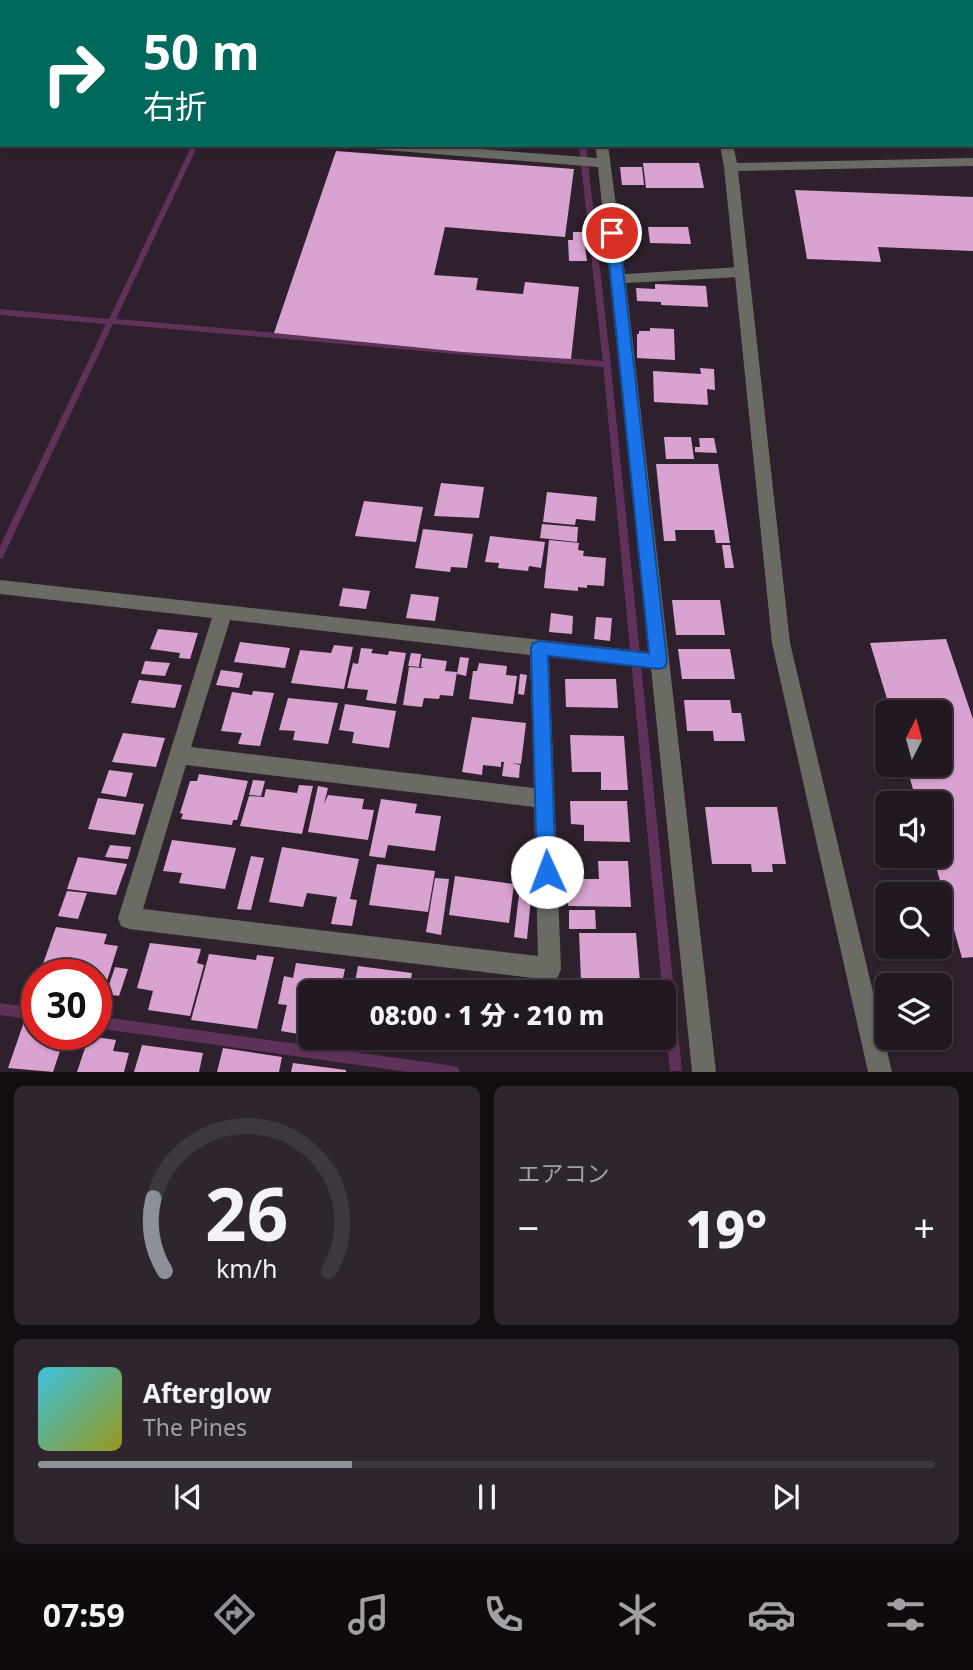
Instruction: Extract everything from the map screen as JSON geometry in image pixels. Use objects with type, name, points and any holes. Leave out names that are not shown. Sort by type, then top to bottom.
[{"type":"street","points":[[398,147],[600,163]]},
{"type":"street","points":[[601,147],[600,163],[616,279],[654,661],[704,1072]]},
{"type":"street","points":[[726,147],[731,167],[781,643],[880,1072]]},
{"type":"street","points":[[731,167],[973,162]]},
{"type":"street","points":[[616,279],[740,272]]},
{"type":"street","points":[[0,587],[654,661]]},
{"type":"street","points":[[223,612],[129,918],[550,969],[540,648]]},
{"type":"street","points":[[179,755],[544,799]]},
{"type":"shaded area","points":[[579,147],[586,147],[610,357],[673,980],[661,980],[603,364]]},
{"type":"shaded area","points":[[676,1012],[682,1071],[670,1071],[668,1050],[676,1050]]},
{"type":"building","points":[[336,151],[574,169],[565,237],[445,227],[434,275],[478,278],[476,290],[523,294],[525,282],[579,287],[571,359],[463,352],[274,333]]},
{"type":"building","points":[[643,163],[699,163],[704,188],[646,188]]},
{"type":"building","points":[[620,167],[642,167],[644,185],[622,185]]},
{"type":"building","points":[[795,190],[973,197],[973,251],[878,247],[881,262],[807,259]]},
{"type":"building","points":[[648,227],[688,227],[691,244],[650,243]]},
{"type":"building","points":[[573,232],[583,232],[587,261],[569,261],[568,240],[573,240]]},
{"type":"building","points":[[655,284],[706,286],[708,307],[637,301],[636,288],[655,289]]},
{"type":"building","points":[[650,328],[674,329],[675,360],[637,358],[637,334],[639,331],[650,331]]},
{"type":"building","points":[[700,368],[714,369],[715,390],[707,389],[708,405],[654,402],[653,371],[701,374]]},
{"type":"building","points":[[664,437],[691,437],[694,459],[666,459]]},
{"type":"building","points":[[699,438],[714,438],[717,453],[695,452],[695,447],[700,447]]},
{"type":"building","points":[[656,464],[718,464],[730,543],[716,543],[714,530],[675,530],[676,541],[664,541]]},
{"type":"building","points":[[441,483],[484,487],[479,518],[434,516]]},
{"type":"building","points":[[547,492],[597,497],[595,521],[576,519],[575,525],[543,522]]},
{"type":"building","points":[[364,501],[423,507],[416,542],[355,536]]},
{"type":"building","points":[[542,524],[578,527],[577,542],[540,538]]},
{"type":"building","points":[[423,529],[473,534],[467,568],[451,567],[450,572],[415,568]]},
{"type":"building","points":[[490,536],[545,542],[541,568],[529,566],[528,571],[498,568],[499,563],[485,562]]},
{"type":"building","points":[[549,540],[579,543],[578,550],[584,551],[583,556],[606,558],[604,586],[587,585],[587,588],[578,587],[578,591],[544,588]]},
{"type":"building","points":[[722,545],[730,545],[734,568],[725,568]]},
{"type":"building","points":[[343,588],[370,591],[366,609],[339,606]]},
{"type":"building","points":[[411,594],[439,597],[435,621],[406,618]]},
{"type":"building","points":[[672,600],[720,600],[725,635],[676,635]]},
{"type":"building","points":[[551,613],[573,616],[572,634],[549,632]]},
{"type":"building","points":[[596,617],[612,618],[610,641],[594,639]]},
{"type":"building","points":[[158,629],[198,633],[190,659],[179,658],[180,653],[150,649]]},
{"type":"building","points":[[946,639],[973,719],[973,957],[962,958],[952,923],[952,882],[940,882],[936,868],[952,868],[952,791],[914,791],[909,777],[952,777],[952,700],[887,700],[870,643]]},
{"type":"building","points":[[240,642],[290,648],[285,668],[234,662]]},
{"type":"building","points":[[334,645],[353,647],[344,689],[291,683],[300,650],[331,653]]},
{"type":"building","points":[[361,648],[373,649],[371,653],[388,655],[389,651],[406,653],[396,704],[366,700],[368,690],[347,688],[353,663],[358,664]]},
{"type":"building","points":[[678,649],[730,649],[735,679],[682,679]]},
{"type":"building","points":[[411,653],[421,654],[419,667],[408,666]]},
{"type":"building","points":[[460,657],[469,658],[466,676],[457,674]]},
{"type":"building","points":[[422,658],[447,661],[445,671],[457,672],[453,696],[424,698],[422,707],[403,705],[409,667],[424,668],[421,667]]},
{"type":"building","points":[[145,661],[170,663],[165,676],[141,674]]},
{"type":"building","points":[[479,663],[507,666],[506,675],[517,676],[513,704],[469,699],[473,671],[477,671]]},
{"type":"building","points":[[221,670],[243,673],[239,688],[216,685]]},
{"type":"building","points":[[520,674],[527,675],[524,695],[518,694]]},
{"type":"building","points":[[565,679],[616,679],[618,708],[566,707]]},
{"type":"building","points":[[139,680],[182,685],[175,708],[131,703]]},
{"type":"building","points":[[253,691],[274,693],[260,746],[238,744],[242,733],[221,731],[232,692],[252,695]]},
{"type":"building","points":[[288,698],[338,703],[328,744],[293,740],[295,731],[279,730]]},
{"type":"building","points":[[684,700],[730,700],[732,713],[741,713],[745,741],[714,741],[713,731],[687,731]]},
{"type":"building","points":[[345,704],[396,711],[389,748],[352,743],[354,732],[339,730]]},
{"type":"building","points":[[472,717],[526,723],[521,764],[512,763],[520,765],[519,778],[502,776],[504,762],[501,762],[501,767],[483,765],[482,775],[462,772]]},
{"type":"building","points":[[123,733],[165,738],[156,767],[112,762]]},
{"type":"building","points":[[570,735],[624,736],[628,790],[601,790],[601,772],[572,772]]},
{"type":"building","points":[[109,770],[133,773],[126,797],[101,793]]},
{"type":"building","points":[[199,774],[248,781],[237,820],[233,820],[232,825],[181,819],[183,814],[180,813],[190,781],[197,781]]},
{"type":"building","points":[[253,780],[265,781],[261,796],[249,795]]},
{"type":"building","points":[[299,785],[313,786],[302,834],[240,826],[249,796],[264,797],[266,789],[297,793]]},
{"type":"building","points":[[318,786],[328,788],[324,804],[328,795],[364,799],[362,809],[374,810],[368,840],[308,832]]},
{"type":"building","points":[[98,798],[144,804],[135,835],[88,829]]},
{"type":"building","points":[[381,799],[417,804],[415,813],[441,816],[435,851],[388,845],[385,858],[369,856]]},
{"type":"building","points":[[570,801],[627,801],[630,842],[584,841],[584,825],[571,824]]},
{"type":"building","points":[[705,807],[777,807],[786,864],[772,864],[773,872],[752,872],[751,864],[712,864]]},
{"type":"building","points":[[172,840],[236,848],[225,889],[179,883],[182,873],[163,871]]},
{"type":"building","points":[[110,845],[131,847],[128,859],[105,857]]},
{"type":"building","points":[[282,847],[359,859],[350,899],[357,900],[352,926],[331,924],[337,897],[307,893],[303,907],[269,902]]},
{"type":"building","points":[[251,856],[264,858],[251,910],[237,909]]},
{"type":"building","points":[[78,857],[127,864],[116,895],[67,889]]},
{"type":"building","points":[[598,861],[628,861],[631,907],[568,906],[568,879],[599,879]]},
{"type":"building","points":[[377,864],[435,871],[428,912],[369,905]]},
{"type":"building","points":[[455,876],[514,884],[509,923],[449,915]]},
{"type":"building","points":[[435,878],[449,879],[441,935],[426,932]]},
{"type":"building","points":[[520,886],[532,888],[527,939],[514,937]]},
{"type":"building","points":[[67,891],[87,893],[78,919],[58,916]]},
{"type":"building","points":[[569,910],[595,910],[596,929],[569,929]]},
{"type":"building","points":[[56,927],[107,934],[104,944],[118,946],[112,965],[112,959],[45,959]]},
{"type":"building","points":[[579,933],[636,933],[640,980],[581,980]]},
{"type":"building","points":[[150,943],[201,949],[197,963],[204,965],[190,1016],[148,1010],[153,991],[137,988]]},
{"type":"building","points":[[209,954],[256,960],[257,955],[274,957],[257,1029],[191,1020]]},
{"type":"building","points":[[296,963],[345,969],[343,980],[298,980],[298,1034],[281,1031],[287,1005],[278,1004],[284,976],[293,978]]},
{"type":"building","points":[[358,966],[412,973],[411,980],[355,980]]},
{"type":"building","points":[[115,967],[128,969],[119,996],[112,995]]},
{"type":"building","points":[[21,1031],[21,1050],[60,1050],[53,1072],[8,1068]]},
{"type":"building","points":[[112,1039],[116,1040],[113,1051],[129,1053],[124,1072],[77,1072],[84,1050],[112,1050]]},
{"type":"building","points":[[142,1045],[203,1053],[199,1072],[134,1072]]},
{"type":"building","points":[[223,1048],[282,1057],[279,1072],[217,1072]]},
{"type":"building","points":[[293,1063],[346,1070],[346,1072],[291,1072]]},
{"type":"waterway","points":[[111,322],[194,147]]},
{"type":"waterway","points":[[0,312],[111,322]]},
{"type":"waterway","points":[[0,555],[111,322]]},
{"type":"waterway","points":[[111,322],[603,364]]},
{"type":"waterway","points":[[0,1009],[21,1012]]},
{"type":"waterway","points":[[112,1024],[454,1072]]},
{"type":"route","points":[[547,872],[540,648],[659,661],[612,233]]}]
